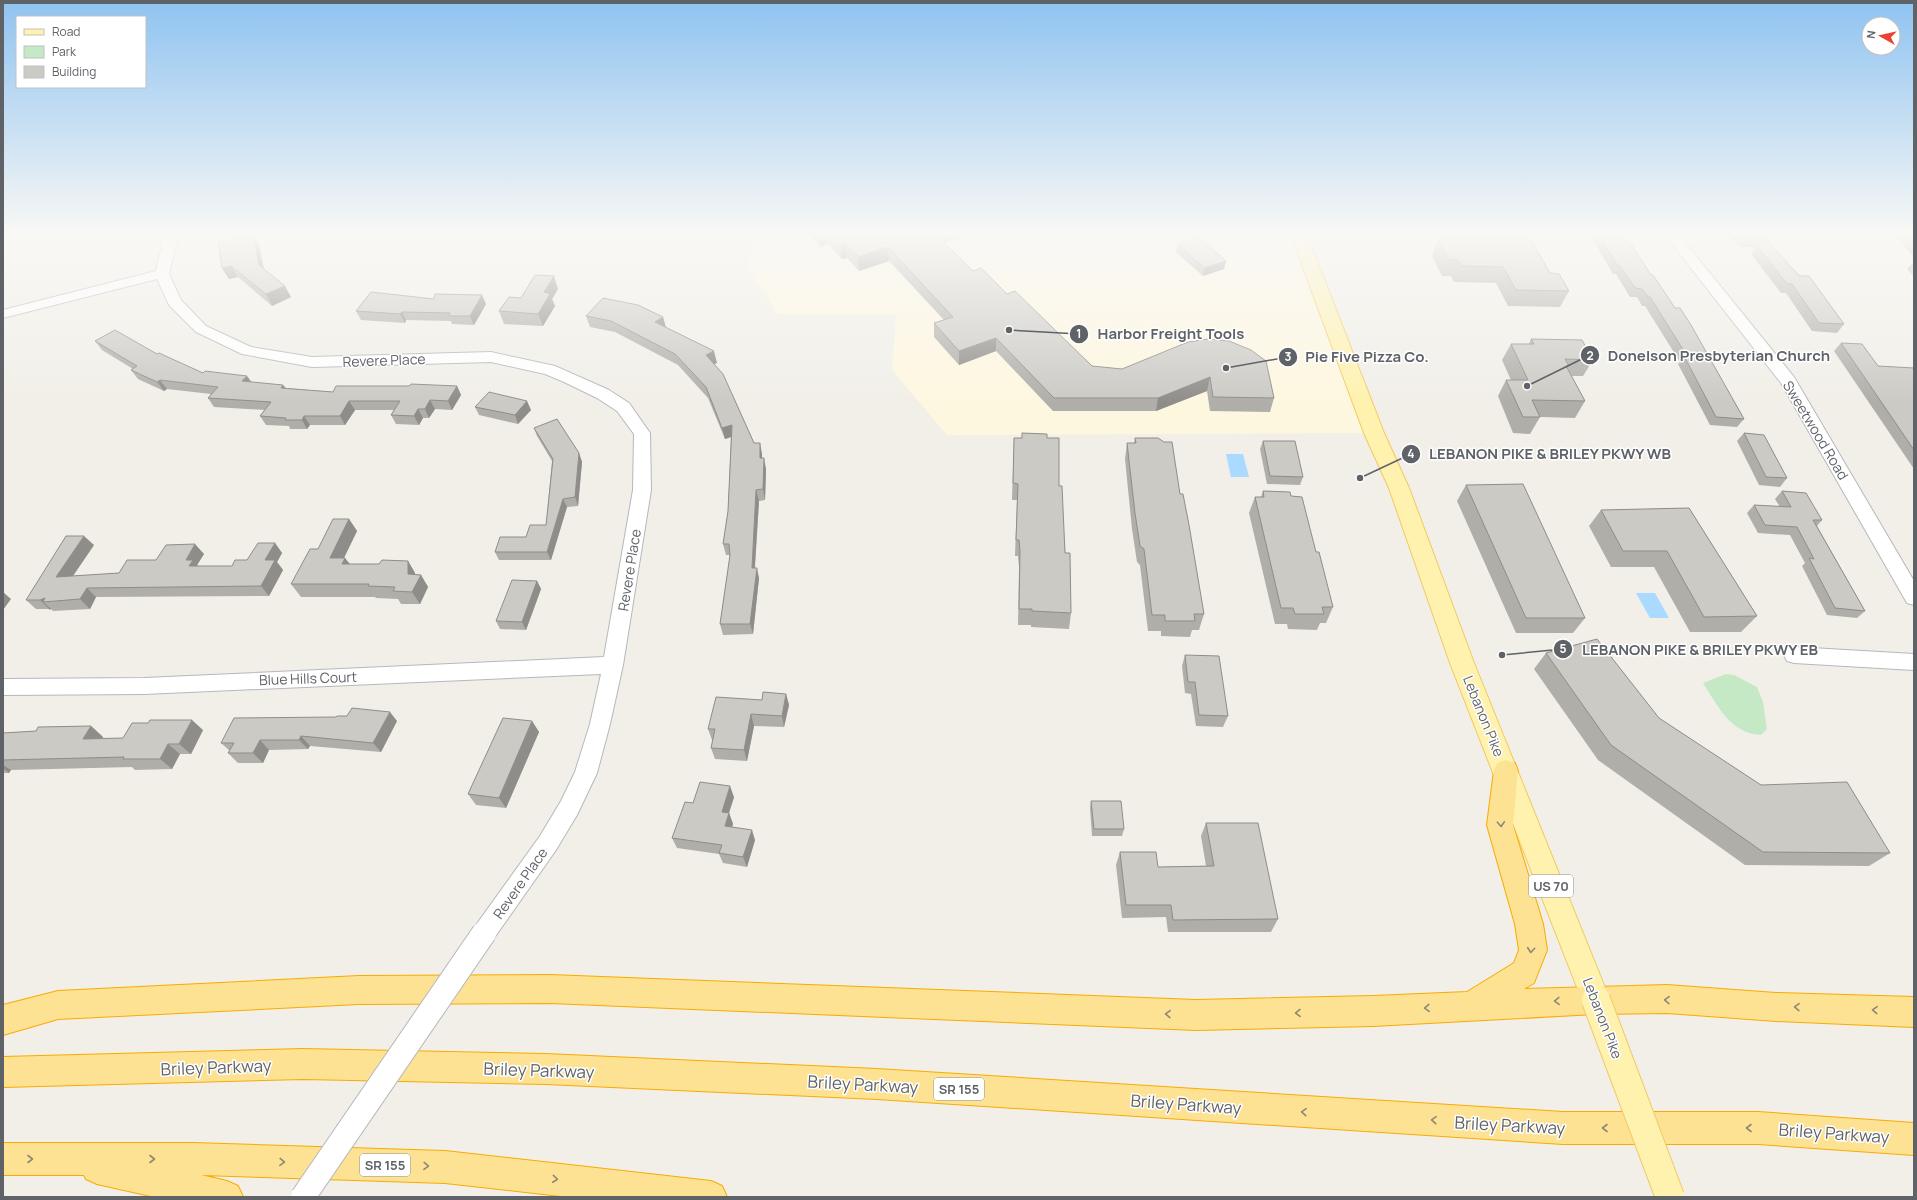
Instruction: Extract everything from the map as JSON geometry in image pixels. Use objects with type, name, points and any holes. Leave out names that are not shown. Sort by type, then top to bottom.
[{"type":"highway","points":[[1472,1005],[1524,973],[1533,950],[1529,924],[1500,825],[1506,772]]},
{"type":"highway","points":[[3,1020],[58,1005],[367,990],[550,989],[1196,1015],[1373,1011],[1596,1000],[1667,1000],[1776,1007],[1914,1012]]},
{"type":"highway","name":"Briley Parkway","points":[[3,1072],[304,1064],[546,1069],[877,1084],[1563,1128],[1758,1128],[1914,1139]]},
{"type":"highway","name":"SR 155","points":[[3,1159],[193,1159],[445,1167],[711,1197]]},
{"type":"highway","points":[[57,1159],[227,1197]]},
{"type":"main road","name":"Lebanon Pike","points":[[1321,291],[1374,433],[1399,488],[1462,663],[1596,1000],[1670,1197]]},
{"type":"street","points":[[3,314],[94,291]]},
{"type":"street","name":"Revere Place","points":[[169,291],[174,302],[201,329],[247,351],[312,362],[491,357],[549,370],[603,394],[623,407],[642,433],[642,490],[613,665],[600,724],[586,773],[569,808],[548,843],[484,933],[303,1197]]},
{"type":"street","name":"Sweetwood Road","points":[[1716,291],[1788,381],[1914,598]]},
{"type":"street","points":[[1794,656],[1914,662]]},
{"type":"street","name":"Blue Hills Court","points":[[3,687],[144,686],[613,665]]},
{"type":"shaded area","points":[[763,291],[1320,291],[1374,433],[947,435],[892,370],[896,315],[777,314]]},
{"type":"green space","points":[[1726,674],[1734,675],[1757,687],[1763,702],[1767,729],[1761,735],[1750,733],[1733,724],[1720,709],[1703,683]]},
{"type":"water","points":[[1226,454],[1243,454],[1249,477],[1231,477]]},
{"type":"water","points":[[1636,593],[1655,593],[1669,618],[1650,618]]},
{"type":"building","points":[[262,291],[273,291],[266,294]]},
{"type":"building","points":[[525,291],[545,291],[550,294],[538,314],[499,311],[509,297],[521,298]]},
{"type":"building","points":[[929,291],[1004,291],[1007,294],[1015,291],[1092,366],[1122,369],[1188,342],[1208,339],[1229,341],[1251,350],[1266,361],[1274,398],[1213,397],[1210,377],[1158,398],[1054,398],[996,338],[959,351],[934,323],[953,317]]},
{"type":"building","points":[[1644,291],[1664,291],[1675,308],[1680,308],[1744,419],[1716,417],[1684,356],[1687,356],[1650,297],[1648,297]]},
{"type":"building","points":[[1797,291],[1820,291],[1844,324],[1819,323]]},
{"type":"building","points":[[371,292],[434,299],[435,294],[482,295],[470,316],[449,316],[450,313],[402,312],[400,314],[356,311]]},
{"type":"building","points":[[603,298],[638,305],[663,317],[655,322],[714,351],[706,355],[723,374],[754,443],[760,443],[760,458],[764,458],[763,489],[756,490],[752,568],[757,568],[750,624],[720,624],[730,555],[729,544],[723,544],[728,511],[732,425],[722,428],[706,387],[675,354],[611,321],[586,316]]},
{"type":"building","points":[[115,330],[157,354],[159,353],[203,373],[205,371],[247,376],[242,381],[283,385],[281,388],[333,392],[336,386],[409,386],[411,384],[457,386],[448,401],[430,400],[425,409],[418,409],[414,416],[391,415],[400,401],[349,401],[340,416],[304,416],[302,420],[285,420],[286,418],[260,416],[271,402],[208,398],[218,387],[160,380],[157,382],[131,370],[137,366],[95,341]]},
{"type":"building","points":[[1531,339],[1582,340],[1593,360],[1565,359],[1569,366],[1566,366],[1585,401],[1532,400],[1540,417],[1523,417],[1506,380],[1528,380],[1511,344],[1534,344]]},
{"type":"building","points":[[1841,343],[1862,344],[1878,366],[1914,368],[1914,450]]},
{"type":"building","points":[[489,392],[527,401],[515,415],[475,407]]},
{"type":"building","points":[[557,419],[579,453],[575,497],[563,499],[547,552],[495,552],[500,537],[526,537],[530,525],[546,525],[553,459],[534,428]]},
{"type":"building","points":[[1022,433],[1047,434],[1047,438],[1059,438],[1059,486],[1062,486],[1065,553],[1070,553],[1071,613],[1019,609],[1020,551],[1019,540],[1016,540],[1018,484],[1013,483],[1014,438],[1022,438]]},
{"type":"building","points":[[1744,433],[1764,435],[1787,478],[1766,477]]},
{"type":"building","points":[[1135,438],[1158,438],[1164,442],[1172,442],[1180,494],[1183,494],[1204,614],[1194,614],[1195,621],[1165,621],[1165,615],[1152,615],[1144,549],[1140,546],[1135,513],[1127,443],[1136,443]]},
{"type":"building","points":[[1263,441],[1295,441],[1303,477],[1270,476]]},
{"type":"building","points":[[1523,484],[1585,618],[1526,618],[1466,485]]},
{"type":"building","points":[[1263,491],[1290,492],[1291,496],[1302,497],[1316,552],[1319,552],[1333,607],[1322,607],[1324,614],[1295,614],[1293,608],[1281,608],[1255,497],[1264,497]]},
{"type":"building","points":[[1782,491],[1806,493],[1822,520],[1813,520],[1865,611],[1835,608],[1809,558],[1814,559],[1797,527],[1765,525],[1754,505],[1791,507]]},
{"type":"building","points":[[1689,508],[1757,616],[1704,617],[1667,551],[1623,551],[1601,510]]},
{"type":"building","points":[[333,519],[349,519],[330,558],[345,558],[342,564],[379,564],[382,560],[408,561],[408,574],[421,575],[412,592],[393,591],[395,587],[368,586],[369,584],[291,584],[310,549],[318,549]]},
{"type":"building","points":[[66,536],[84,536],[56,577],[119,573],[127,560],[156,560],[166,545],[195,544],[186,560],[193,560],[189,566],[232,566],[235,560],[247,560],[258,543],[275,543],[265,560],[275,560],[261,586],[87,588],[80,599],[43,602],[45,598],[40,600],[26,600]]},
{"type":"building","points":[[512,580],[537,581],[522,622],[496,621]]},
{"type":"building","points":[[1597,639],[1659,718],[1761,785],[1847,782],[1890,853],[1763,852],[1611,745],[1546,653]]},
{"type":"building","points":[[1185,655],[1219,656],[1228,716],[1199,715],[1195,682],[1188,682]]},
{"type":"building","points":[[763,692],[786,694],[782,716],[751,714],[744,750],[711,748],[715,729],[708,729],[716,697],[762,700]]},
{"type":"building","points":[[352,708],[390,712],[373,743],[301,736],[299,740],[260,740],[253,753],[228,753],[234,743],[221,743],[234,718],[336,717],[347,716]]},
{"type":"building","points":[[503,718],[532,721],[499,798],[468,794]]},
{"type":"building","points":[[150,720],[192,720],[179,744],[168,744],[160,759],[123,759],[124,757],[3,760],[3,733],[36,731],[38,727],[91,726],[83,739],[123,738],[132,723],[148,723]]},
{"type":"building","points":[[700,782],[730,786],[722,812],[729,813],[725,826],[752,830],[743,857],[719,853],[722,845],[672,838],[685,802],[693,803]]},
{"type":"building","points":[[1091,801],[1121,801],[1124,829],[1094,829]]},
{"type":"building","points":[[1206,823],[1258,823],[1278,919],[1173,920],[1171,905],[1126,905],[1120,852],[1156,852],[1158,867],[1214,866]]},
{"type":"place","name":"Harbor Freight Tools","points":[[1009,330]]},
{"type":"place","name":"Pie Five Pizza Co.","points":[[1226,368]]},
{"type":"place","name":"Donelson Presbyterian Church","points":[[1527,386]]},
{"type":"place","name":"LEBANON PIKE & BRILEY PKWY WB","points":[[1360,478]]},
{"type":"place","name":"LEBANON PIKE & BRILEY PKWY EB","points":[[1502,655]]}]
